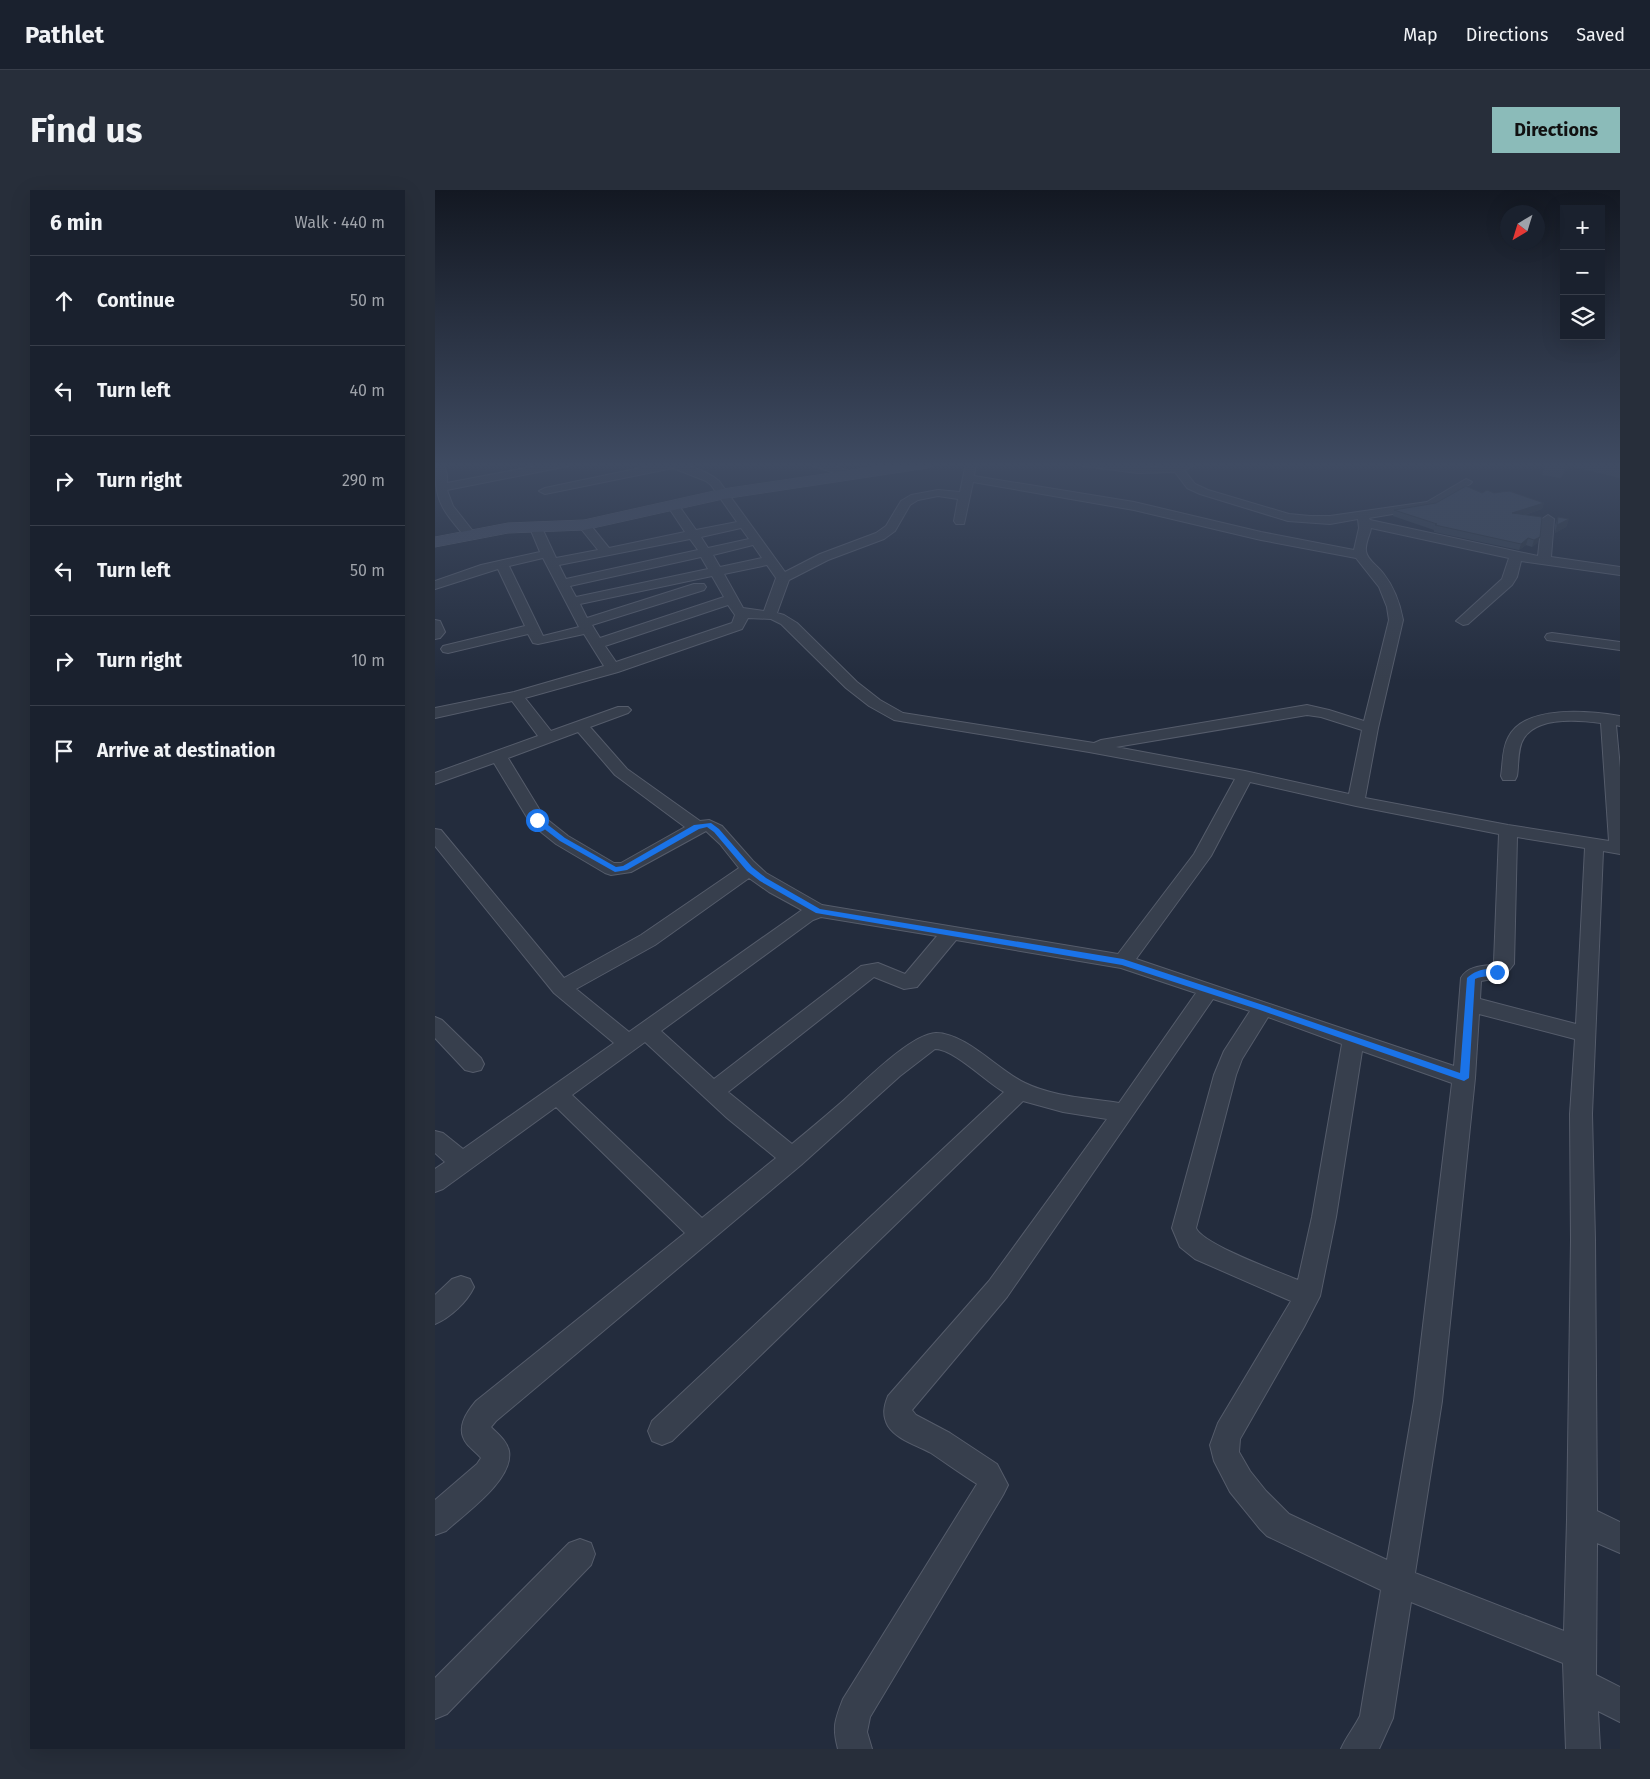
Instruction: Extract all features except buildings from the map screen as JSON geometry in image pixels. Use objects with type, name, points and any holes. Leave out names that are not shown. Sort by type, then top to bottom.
[{"type":"street","points":[[435,542],[466,536]]},
{"type":"street","points":[[539,536],[562,584],[596,644],[613,669]]},
{"type":"street","points":[[593,536],[606,552]]},
{"type":"street","points":[[435,585],[477,570],[502,564],[606,552],[685,536]]},
{"type":"street","points":[[435,713],[517,696],[613,669],[740,623],[742,614],[694,536]]},
{"type":"street","points":[[753,536],[783,578]]},
{"type":"street","points":[[770,614],[783,578],[818,560],[878,536]]},
{"type":"street","points":[[1262,536],[1360,555],[1381,578],[1395,608],[1395,620],[1370,728],[1356,801]]},
{"type":"street","points":[[1360,555],[1364,536]]},
{"type":"street","points":[[1431,536],[1544,562],[1620,571]]},
{"type":"street","points":[[1544,562],[1546,536]]},
{"type":"street","points":[[562,584],[757,541]]},
{"type":"street","points":[[1463,621],[1507,582],[1511,577],[1516,556]]},
{"type":"street","points":[[502,564],[531,629],[536,638],[540,640],[586,626],[718,576],[771,560]]},
{"type":"street","points":[[572,602],[718,576]]},
{"type":"street","points":[[596,644],[732,600]]},
{"type":"street","points":[[742,614],[770,614],[787,622],[833,667],[877,706],[899,716],[1089,747],[1245,776],[1356,801],[1508,830],[1611,847]]},
{"type":"street","points":[[435,624],[438,632],[435,635]]},
{"type":"street","points":[[448,649],[531,629]]},
{"type":"street","points":[[1552,636],[1620,646]]},
{"type":"street","points":[[517,696],[547,737]]},
{"type":"street","points":[[435,779],[623,710]]},
{"type":"street","points":[[1089,747],[1307,710],[1324,713],[1370,728]]},
{"type":"street","points":[[1509,776],[1514,743],[1517,736],[1526,728],[1552,719],[1580,717],[1614,720],[1611,847],[1586,1034],[1581,1124],[1583,1240],[1582,1520],[1579,1669],[1582,1748]]},
{"type":"street","points":[[580,725],[621,772],[697,827]]},
{"type":"street","points":[[498,755],[537,820],[562,840],[611,869],[625,868],[697,827],[709,825],[713,827],[750,869],[776,888],[819,912]]},
{"type":"street","points":[[1123,962],[1202,856],[1245,776]]},
{"type":"street","points":[[1358,1749],[1367,1738],[1376,1718],[1428,1401],[1464,1078],[1471,978],[1480,973],[1497,972],[1504,964],[1508,830]]},
{"type":"street","points":[[435,834],[561,988],[639,1038],[713,1092],[793,1158]]},
{"type":"street","points":[[561,988],[648,940],[750,869]]},
{"type":"street","points":[[435,1182],[639,1038],[806,916],[828,911],[1123,962],[1263,1008],[1464,1078]]},
{"type":"street","points":[[713,1092],[868,971],[875,969],[903,982],[910,982],[952,932]]},
{"type":"street","points":[[855,1749],[850,1732],[855,1711],[993,1485],[987,1474],[940,1443],[906,1425],[898,1416],[898,1405],[998,1289],[1209,990]]},
{"type":"street","points":[[1469,1004],[1586,1034]]},
{"type":"street","points":[[1263,1008],[1232,1057],[1225,1075],[1184,1228],[1185,1234],[1193,1244],[1204,1251],[1307,1296]]},
{"type":"street","points":[[435,1026],[473,1064]]},
{"type":"street","points":[[1353,1040],[1324,1217],[1307,1296],[1228,1433],[1225,1451],[1230,1464],[1253,1500],[1265,1515],[1278,1525],[1579,1669],[1620,1705]]},
{"type":"street","points":[[435,1520],[487,1474],[495,1462],[495,1451],[476,1433],[477,1421],[486,1411],[793,1158],[901,1064],[929,1043],[937,1041],[951,1046],[1020,1090],[1050,1099],[1124,1113]]},
{"type":"street","points":[[662,1431],[1020,1090]]},
{"type":"street","points":[[558,1095],[701,1233]]},
{"type":"street","points":[[435,1140],[462,1162]]},
{"type":"street","points":[[435,1312],[461,1288]]},
{"type":"street","points":[[1582,1520],[1620,1538]]},
{"type":"street","points":[[435,1702],[581,1554]]},
{"type":"route","points":[[537,820],[562,840],[615,870],[625,868],[697,827],[709,825],[716,830],[750,869],[763,880],[819,912],[828,911],[1123,962],[1263,1008],[1464,1078],[1471,978],[1480,973],[1497,972]]}]
